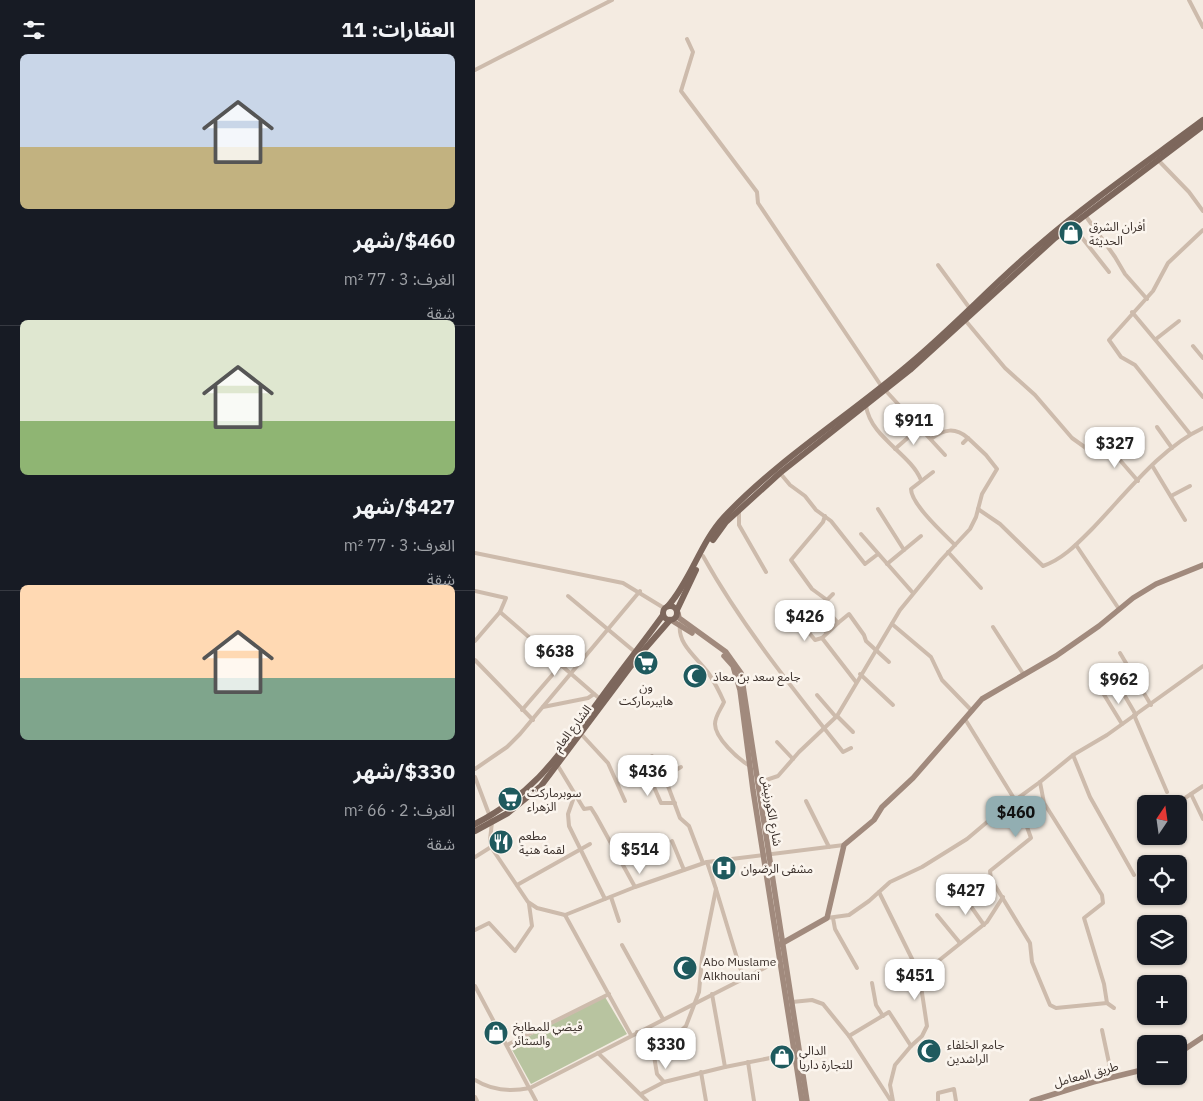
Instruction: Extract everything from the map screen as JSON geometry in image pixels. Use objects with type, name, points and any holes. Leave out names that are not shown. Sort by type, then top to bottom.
[{"type":"main road","points":[[1054,236],[1085,215],[1203,120]]},
{"type":"main road","points":[[740,506],[850,415],[867,406],[923,353],[1054,236],[1128,180],[1159,161],[1203,126]]},
{"type":"main road","points":[[740,506],[789,458],[884,389],[965,320],[971,310]]},
{"type":"main road","name":"الشارع العام","points":[[475,831],[515,801],[537,779],[635,655],[670,620],[676,618],[677,611],[703,556],[726,522],[740,506]]},
{"type":"main road","name":"الشارع العام","points":[[475,824],[491,819],[534,793],[558,766],[665,610],[681,591],[699,553],[722,519],[740,506]]},
{"type":"main road","points":[[781,944],[830,918],[844,845],[874,820],[883,807],[913,778],[991,692],[1024,675],[1099,626],[1119,609],[1156,584],[1203,565]]},
{"type":"main road","points":[[670,620],[665,610],[672,606],[677,611]]},
{"type":"main road","name":"شارع الكورنيش","points":[[677,611],[679,618],[726,652],[738,665],[743,682],[802,1101]]},
{"type":"main road","name":"شارع الكورنيش","points":[[670,620],[680,624],[724,656],[733,666],[740,690],[750,766],[767,855]]},
{"type":"main road","name":"شارع الكورنيش","points":[[783,958],[792,1002],[807,1101]]},
{"type":"main road","points":[[1187,1048],[1203,1037]]},
{"type":"main road","name":"طريق المعامل","points":[[1032,1101],[1049,1094],[1137,1071]]},
{"type":"street","points":[[475,70],[612,0]]},
{"type":"street","points":[[1189,0],[1203,27]]},
{"type":"street","points":[[687,39],[693,52],[681,90],[757,192],[758,203],[884,389],[945,455]]},
{"type":"street","points":[[1159,161],[1189,192],[1203,211]]},
{"type":"street","points":[[1085,215],[1125,274],[1147,299]]},
{"type":"street","points":[[1072,225],[1109,272]]},
{"type":"street","points":[[1190,434],[1135,365],[1121,357],[1109,342],[1109,338],[1159,284],[1168,263],[1203,230]]},
{"type":"street","points":[[938,265],[971,310]]},
{"type":"street","points":[[1132,312],[1203,396]]},
{"type":"street","points":[[965,320],[1005,368],[1035,395],[1072,438],[1093,453],[1102,455],[1112,451]]},
{"type":"street","points":[[1156,339],[1179,321]]},
{"type":"street","points":[[1193,346],[1203,358]]},
{"type":"street","points":[[867,406],[877,430],[921,480]]},
{"type":"street","points":[[1157,427],[1172,448]]},
{"type":"street","points":[[895,449],[919,428]]},
{"type":"street","points":[[978,509],[1000,524],[1043,566],[1055,562],[1076,545],[1172,448],[1190,434],[1203,428]]},
{"type":"street","points":[[757,783],[778,776],[793,759],[825,730],[836,716],[875,650],[913,593],[969,529],[982,494],[997,469],[986,455],[957,430],[942,432],[931,439]]},
{"type":"street","points":[[963,442],[968,438]]},
{"type":"street","points":[[1106,444],[1139,481]]},
{"type":"street","points":[[1153,467],[1185,520]]},
{"type":"street","points":[[933,472],[911,489],[911,493],[925,512],[955,545]]},
{"type":"street","points":[[780,473],[835,526],[865,564],[878,554]]},
{"type":"street","points":[[1171,496],[1190,486]]},
{"type":"street","points":[[740,506],[739,525],[766,572]]},
{"type":"street","points":[[878,509],[904,550]]},
{"type":"street","points":[[825,516],[823,522],[791,560],[813,589],[827,600]]},
{"type":"street","points":[[861,534],[913,593]]},
{"type":"street","points":[[887,564],[921,536]]},
{"type":"street","points":[[1076,545],[1119,609]]},
{"type":"street","points":[[948,552],[981,588]]},
{"type":"street","points":[[475,553],[623,583],[641,591],[665,610]]},
{"type":"street","points":[[703,556],[745,627],[843,752],[851,748]]},
{"type":"street","points":[[475,591],[506,598],[499,612],[475,641]]},
{"type":"street","points":[[475,769],[507,747],[533,720],[607,629],[641,591]]},
{"type":"street","points":[[833,594],[827,600],[826,609],[837,623]]},
{"type":"street","points":[[568,596],[635,655]]},
{"type":"street","points":[[499,612],[599,699]]},
{"type":"street","points":[[813,614],[827,632]]},
{"type":"street","points":[[798,619],[815,640],[821,638],[849,614],[864,635],[866,641],[889,662]]},
{"type":"street","points":[[680,624],[679,630],[686,648],[708,673],[724,702],[716,716],[714,726],[725,744],[750,766]]},
{"type":"street","points":[[892,624],[931,657],[942,680],[972,711]]},
{"type":"street","points":[[993,627],[1024,675]]},
{"type":"street","points":[[821,638],[856,682]]},
{"type":"street","points":[[1120,653],[1151,705]]},
{"type":"street","points":[[475,660],[533,720]]},
{"type":"street","points":[[522,710],[561,666]]},
{"type":"street","points":[[857,968],[830,918],[854,912],[890,882],[922,867],[967,839],[1073,755],[1151,705],[1203,666]]},
{"type":"street","points":[[860,674],[893,705]]},
{"type":"street","points":[[1119,686],[1135,715],[1167,792]]},
{"type":"street","points":[[1103,693],[1122,724]]},
{"type":"street","points":[[543,708],[588,698],[593,694]]},
{"type":"street","points":[[817,695],[853,732]]},
{"type":"street","points":[[965,719],[1016,799],[1031,838],[990,870],[991,879],[1030,943],[1032,962],[1050,1005],[1056,1008],[1107,1003],[1114,1008]]},
{"type":"street","points":[[581,735],[608,764],[625,801]]},
{"type":"street","points":[[777,742],[793,759]]},
{"type":"street","points":[[1073,755],[1089,797],[1134,875]]},
{"type":"street","points":[[652,756],[664,776],[680,818],[689,826],[705,862],[716,889],[740,968],[745,977]]},
{"type":"street","points":[[558,766],[584,809],[591,808],[635,887]]},
{"type":"street","points":[[633,768],[644,787],[654,787],[661,803],[675,803]]},
{"type":"street","points":[[664,776],[681,768]]},
{"type":"street","points":[[475,777],[491,819],[491,847],[528,902],[531,908],[528,912],[532,926],[515,951],[489,923],[475,930]]},
{"type":"street","points":[[1040,782],[1044,803],[1102,895],[1103,903],[1084,918],[1105,984],[1107,1003]]},
{"type":"street","points":[[1187,797],[1203,786]]},
{"type":"street","points":[[575,794],[568,814],[569,826],[605,899]]},
{"type":"street","points":[[1191,794],[1203,818]]},
{"type":"street","points":[[806,801],[829,847]]},
{"type":"street","points":[[672,842],[684,870]]},
{"type":"street","points":[[517,885],[590,844]]},
{"type":"street","points":[[528,902],[537,908],[565,915],[705,862],[844,845]]},
{"type":"street","points":[[475,857],[491,847]]},
{"type":"street","points":[[654,1056],[686,1026],[699,992],[702,958],[716,889]]},
{"type":"street","points":[[879,892],[919,972],[927,1026],[922,1036],[901,1056],[891,1074],[892,1101]]},
{"type":"street","points":[[611,897],[619,921]]},
{"type":"street","points":[[919,972],[932,966],[984,924],[1003,897]]},
{"type":"street","points":[[965,898],[984,924]]},
{"type":"street","points":[[565,915],[631,1035]]},
{"type":"street","points":[[937,915],[960,943]]},
{"type":"street","points":[[622,945],[663,1019]]},
{"type":"street","points":[[475,1080],[491,1089],[517,1090],[530,1088],[783,958]]},
{"type":"street","points":[[871,983],[876,1005],[883,1016]]},
{"type":"street","points":[[475,988],[536,1101]]},
{"type":"street","points":[[507,1045],[609,994]]},
{"type":"street","points":[[712,994],[725,1067]]},
{"type":"street","points":[[792,1002],[818,1001],[827,1009],[849,1036],[892,1101]]},
{"type":"street","points":[[849,1036],[889,1012],[911,1046]]},
{"type":"street","points":[[1102,1030],[1112,1077]]},
{"type":"street","points":[[637,1032],[654,1056],[657,1074],[664,1082]]},
{"type":"street","points":[[598,1053],[647,1101]]},
{"type":"street","points":[[641,1094],[664,1082],[701,1072],[795,1053]]},
{"type":"street","points":[[747,1062],[754,1101]]},
{"type":"street","points":[[701,1072],[706,1101]]},
{"type":"street","points":[[938,1101],[938,1094],[954,1089],[956,1101]]},
{"type":"street","points":[[1049,1094],[1051,1101]]},
{"type":"street","points":[[475,1097],[477,1101]]},
{"type":"green space","points":[[605,997],[627,1034],[531,1084],[510,1046]]},
{"type":"place","name":"أفران الشرق الحديثة","points":[[1071,233]]},
{"type":"place","name":"ون هايبرماركت","points":[[646,663]]},
{"type":"place","name":"جامع سعد بن معاذ","points":[[695,676]]},
{"type":"place","name":"سوبرماركت الزهراء","points":[[510,799]]},
{"type":"place","name":"مطعم لقمة هنية","points":[[501,842]]},
{"type":"place","name":"مشفى الرضوان","points":[[724,868]]},
{"type":"place","name":"Abo Muslame Alkhoulani","points":[[685,968]]},
{"type":"place","name":"فيضي للمطابخ والستائر","points":[[496,1033]]},
{"type":"place","name":"جامع الخلفاء الراشدين","points":[[929,1051]]},
{"type":"place","name":"الدالي للتجارة داريا","points":[[782,1057]]}]
